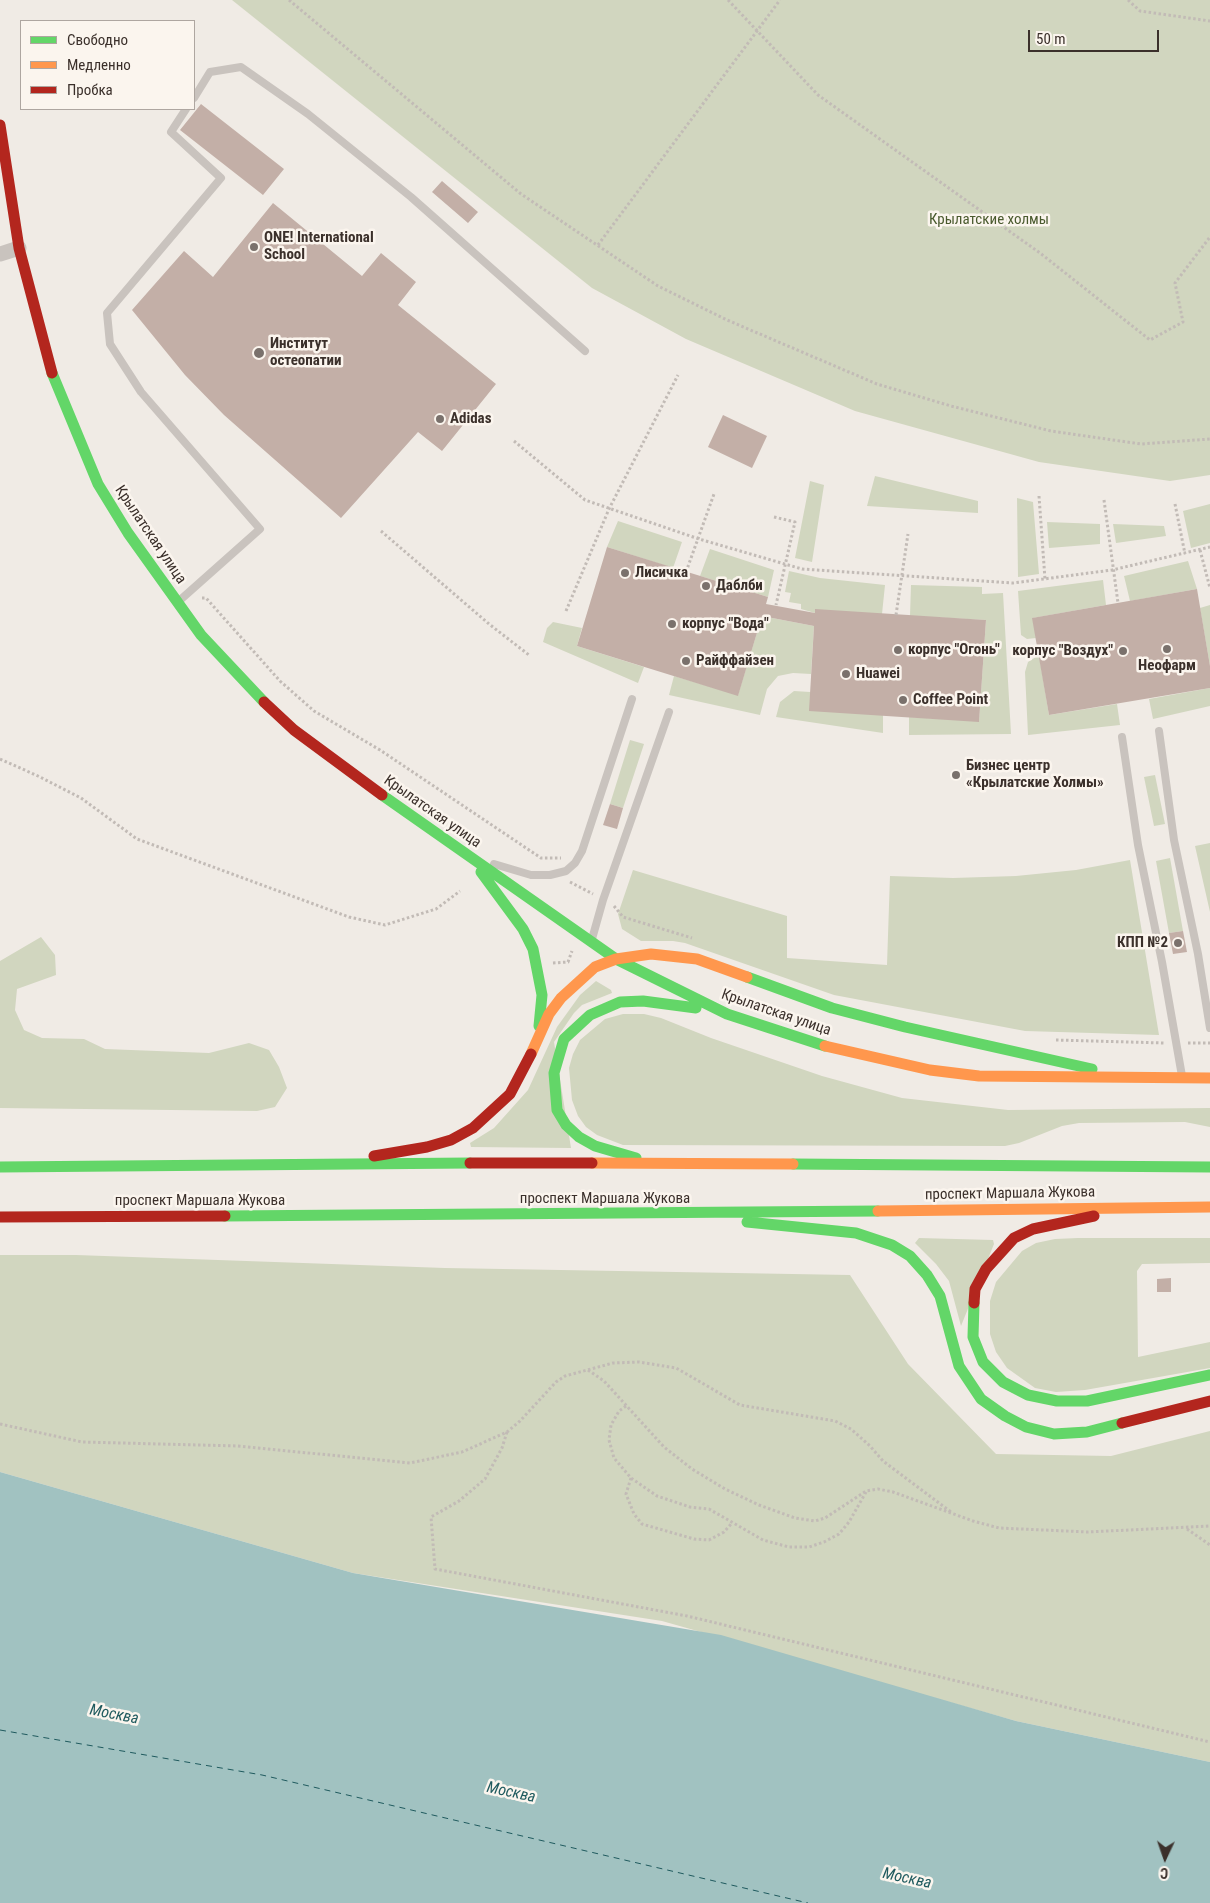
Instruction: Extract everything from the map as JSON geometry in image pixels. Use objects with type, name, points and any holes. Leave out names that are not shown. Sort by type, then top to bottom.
[{"type":"main road","name":"Крылатская улица","points":[[0,125],[19,248],[41,337],[56,387],[98,484],[128,533],[201,635],[244,682],[294,730],[336,763],[616,959],[727,1014],[791,1037],[855,1054],[930,1070],[979,1076],[1142,1079],[1210,1078]]},
{"type":"main road","points":[[468,856],[523,929],[533,949],[542,995],[537,1038]]},
{"type":"main road","points":[[330,1163],[427,1147],[451,1140],[473,1128],[510,1094],[522,1075],[549,1014],[580,978],[595,967],[616,959],[651,954],[697,959],[771,988],[841,1010],[1059,1063],[1142,1079]]},
{"type":"main road","points":[[663,1163],[623,1156],[595,1146],[579,1137],[566,1125],[557,1110],[554,1091],[557,1058],[564,1039],[590,1015],[604,1007],[620,1002],[667,1003],[727,1014]]},
{"type":"main road","name":"проспект Маршала Жукова","points":[[0,1167],[330,1163],[663,1163],[1210,1167]]},
{"type":"main road","points":[[1139,1207],[1040,1227],[1014,1238],[986,1269],[976,1289],[974,1337],[983,1362],[1003,1382],[1028,1395],[1057,1401],[1087,1400],[1210,1374]]},
{"type":"main road","name":"проспект Маршала Жукова","points":[[0,1217],[674,1214],[1210,1207]]},
{"type":"main road","points":[[674,1214],[856,1233],[892,1246],[910,1256],[927,1275],[940,1296],[959,1366],[981,1399],[1004,1416],[1026,1426],[1054,1434],[1088,1432],[1210,1401]]},
{"type":"street","points":[[0,254],[19,248]]},
{"type":"lane","points":[[195,96],[210,72],[241,67],[308,114],[411,197],[585,351]]},
{"type":"lane","points":[[178,602],[260,529],[141,392],[110,344],[107,313],[221,178],[171,132],[185,110]]},
{"type":"lane","points":[[468,856],[531,875],[550,875],[566,871],[576,863],[582,851],[632,699]]},
{"type":"lane","points":[[591,942],[603,900],[668,712]]},
{"type":"lane","points":[[1159,731],[1174,840],[1198,954],[1210,1028]]},
{"type":"lane","points":[[1122,737],[1138,845],[1182,1078]]},
{"type":"path","points":[[289,0],[522,194],[658,286],[718,316],[877,384],[951,406],[1051,431],[1141,444],[1210,439]]},
{"type":"path","points":[[728,0],[818,95],[1040,253],[1150,340],[1183,322],[1175,283],[1210,237]]},
{"type":"path","points":[[598,246],[780,0]]},
{"type":"path","points":[[1128,0],[1140,11],[1210,21]]},
{"type":"path","points":[[566,611],[609,509],[678,375]]},
{"type":"path","points":[[514,440],[585,500],[699,539],[802,569],[1013,583],[1112,570],[1210,547]]},
{"type":"path","points":[[686,572],[714,494]]},
{"type":"path","points":[[1039,496],[1045,579]]},
{"type":"path","points":[[1104,500],[1112,570],[1118,603]]},
{"type":"path","points":[[1175,504],[1185,554]]},
{"type":"path","points":[[774,517],[795,522],[776,605]]},
{"type":"path","points":[[381,531],[489,624],[529,655]]},
{"type":"path","points":[[896,614],[900,576],[908,534]]},
{"type":"path","points":[[1200,550],[1210,588]]},
{"type":"path","points":[[178,602],[206,598],[280,681],[314,711],[380,750],[541,858],[562,858],[571,883],[615,906],[623,916],[701,942]]},
{"type":"path","points":[[0,759],[80,798],[138,839],[349,917],[385,925],[436,909],[460,891]]},
{"type":"path","points":[[1047,1039],[1176,1044],[1210,1043]]},
{"type":"path","points":[[0,1424],[82,1442],[238,1446],[410,1463],[462,1452],[507,1432],[520,1421],[556,1382],[565,1376],[613,1363],[639,1362],[676,1368],[740,1405],[835,1421],[851,1429],[897,1473],[951,1512]]},
{"type":"path","points":[[587,1369],[604,1381],[664,1447],[692,1469],[725,1489],[786,1516],[806,1520],[825,1518],[866,1492],[878,1489],[893,1492],[972,1521],[1000,1528],[1046,1531],[1210,1526]]},
{"type":"path","points":[[626,1406],[618,1411],[611,1425],[609,1440],[614,1458],[631,1478],[656,1496],[690,1507],[709,1509],[763,1540],[789,1547],[809,1547],[839,1534],[849,1522],[866,1492]]},
{"type":"path","points":[[507,1432],[502,1448],[485,1479],[459,1501],[431,1517],[435,1569],[687,1616],[1210,1742]]},
{"type":"path","points":[[631,1478],[626,1494],[634,1514],[642,1524],[694,1539],[709,1540],[724,1532],[732,1523]]},
{"type":"path","points":[[1186,1528],[1210,1545]]},
{"type":"green space","name":"Крылатские холмы","points":[[232,0],[1210,0],[1210,475],[1170,481],[1039,462],[855,411],[686,339],[592,288]]},
{"type":"green space","points":[[875,476],[978,501],[978,513],[867,506]]},
{"type":"green space","points":[[810,481],[824,485],[812,562],[795,558]]},
{"type":"green space","points":[[1017,498],[1033,502],[1039,574],[1018,577]]},
{"type":"green space","points":[[1210,504],[1210,543],[1191,548],[1183,511]]},
{"type":"green space","points":[[618,521],[682,542],[673,568],[607,547]]},
{"type":"green space","points":[[1047,522],[1100,524],[1100,544],[1049,548]]},
{"type":"green space","points":[[1113,524],[1164,526],[1166,536],[1116,543]]},
{"type":"green space","points":[[710,549],[774,570],[768,597],[700,576]]},
{"type":"green space","points":[[1188,561],[1197,589],[1130,601],[1124,576]]},
{"type":"green space","points":[[789,571],[820,578],[885,585],[882,614],[815,613],[801,609],[801,604],[789,602],[791,593],[785,592]]},
{"type":"green space","points":[[1103,580],[1106,605],[1033,618],[1036,638],[1027,639],[1021,635],[1018,591]]},
{"type":"green space","points":[[911,585],[982,587],[982,594],[1003,593],[1011,734],[909,735],[909,717],[979,721],[986,620],[910,616]]},
{"type":"green space","points":[[1210,605],[1210,666],[1200,608]]},
{"type":"green space","points":[[762,616],[814,626],[811,674],[793,673],[778,676],[767,689],[760,715],[669,695],[674,676],[738,695]]},
{"type":"green space","points":[[553,622],[582,628],[577,646],[644,667],[638,683],[543,642],[547,628]]},
{"type":"green space","points":[[1039,655],[1049,715],[1117,704],[1120,725],[1028,735],[1025,672],[1028,662]]},
{"type":"green space","points":[[1210,688],[1210,706],[1153,719],[1149,699]]},
{"type":"green space","points":[[794,691],[810,692],[883,715],[883,733],[776,717],[780,702]]},
{"type":"green space","points":[[630,740],[644,744],[623,808],[610,804]]},
{"type":"green space","points":[[1155,775],[1165,824],[1154,826],[1144,777]]},
{"type":"green space","points":[[1210,843],[1210,912],[1195,846]]},
{"type":"green space","points":[[1170,858],[1183,931],[1169,933],[1156,861]]},
{"type":"green space","points":[[1130,860],[1159,1035],[1025,1031],[834,995],[685,943],[641,941],[622,929],[618,914],[633,870],[787,916],[787,958],[887,965],[890,876],[953,878],[1016,876],[1076,870]]},
{"type":"green space","points":[[41,937],[55,955],[56,975],[17,989],[15,1010],[24,1030],[42,1038],[84,1039],[105,1049],[209,1053],[249,1043],[269,1050],[279,1067],[287,1088],[275,1107],[257,1111],[0,1108],[0,961]]},
{"type":"green space","points":[[596,981],[611,990],[612,993],[582,1005],[574,1013],[554,1042],[571,1148],[471,1147],[470,1143],[494,1128],[528,1090],[557,1027],[580,995]]},
{"type":"green space","points":[[623,1014],[644,1014],[661,1018],[711,1038],[822,1076],[902,1098],[1008,1110],[1210,1108],[1210,1127],[1185,1122],[1079,1123],[1062,1126],[1019,1143],[1005,1146],[623,1145],[597,1135],[586,1127],[578,1116],[572,1100],[569,1068],[580,1040],[605,1019]]},
{"type":"green space","points":[[919,1238],[993,1240],[994,1244],[961,1326],[949,1281],[936,1264],[915,1243]]},
{"type":"green space","points":[[1210,1238],[1210,1263],[1142,1264],[1137,1271],[1138,1357],[1210,1342],[1210,1368],[1085,1390],[1056,1392],[1035,1388],[1007,1368],[996,1352],[990,1334],[990,1301],[996,1282],[1022,1251],[1036,1243],[1055,1239]]},
{"type":"green space","points":[[0,1255],[76,1255],[445,1268],[850,1275],[908,1364],[996,1454],[1111,1456],[1210,1431],[1210,1762],[1016,1721],[662,1621],[353,1573],[0,1472]]},
{"type":"water","name":"Москва","points":[[0,1472],[353,1573],[721,1635],[1016,1721],[1210,1762],[1210,1903],[0,1903]]},
{"type":"building","points":[[201,104],[284,169],[263,195],[180,130]]},
{"type":"building","points":[[442,181],[478,212],[468,223],[432,192]]},
{"type":"building","points":[[273,203],[362,276],[381,253],[416,282],[398,305],[496,384],[442,451],[418,432],[341,518],[224,415],[185,375],[132,310],[184,251],[213,277]]},
{"type":"building","points":[[723,415],[767,436],[752,468],[708,447]]},
{"type":"building","points":[[607,547],[768,597],[766,604],[815,613],[815,609],[986,620],[979,722],[809,711],[814,626],[762,616],[738,696],[577,646]]},
{"type":"building","name":"корпус \"Воздух\"","points":[[1197,589],[1210,666],[1210,688],[1049,715],[1032,618]]},
{"type":"building","points":[[610,804],[623,808],[617,829],[603,825]]},
{"type":"building","name":"КПП №2","points":[[1183,931],[1187,952],[1173,954],[1169,933]]},
{"type":"building","points":[[1171,1278],[1171,1292],[1157,1292],[1157,1279]]},
{"type":"ferry route","points":[[0,1730],[262,1775],[808,1903]]},
{"type":"traffic: fast","points":[[52,373],[98,484],[128,533],[201,635],[264,702]]},
{"type":"traffic: fast","points":[[382,795],[616,959],[727,1014],[825,1046]]},
{"type":"traffic: fast","points":[[481,872],[523,929],[533,949],[542,995],[539,1026]]},
{"type":"traffic: fast","points":[[747,977],[832,1008],[905,1027],[1092,1069]]},
{"type":"traffic: fast","points":[[636,1158],[595,1146],[579,1137],[566,1125],[557,1110],[554,1073],[564,1039],[590,1015],[620,1002],[643,1001],[696,1008]]},
{"type":"traffic: fast","points":[[0,1167],[470,1163]]},
{"type":"traffic: fast","points":[[793,1164],[1210,1167]]},
{"type":"traffic: fast","points":[[225,1216],[878,1211]]},
{"type":"traffic: fast","points":[[747,1222],[856,1233],[892,1245],[910,1256],[927,1275],[940,1296],[959,1366],[981,1399],[1005,1416],[1026,1427],[1054,1434],[1087,1432],[1122,1423]]},
{"type":"traffic: fast","points":[[974,1303],[973,1337],[983,1362],[1003,1382],[1028,1395],[1057,1401],[1087,1401],[1210,1375]]},
{"type":"traffic: slow","points":[[531,1054],[549,1014],[561,998],[595,967],[616,959],[651,954],[697,959],[747,977]]},
{"type":"traffic: slow","points":[[825,1046],[930,1070],[979,1076],[1210,1078]]},
{"type":"traffic: slow","points":[[592,1163],[793,1164]]},
{"type":"traffic: slow","points":[[878,1211],[1210,1207]]},
{"type":"traffic: jam","points":[[0,125],[19,248],[52,373]]},
{"type":"traffic: jam","points":[[264,702],[294,730],[382,795]]},
{"type":"traffic: jam","points":[[374,1156],[427,1147],[451,1140],[473,1128],[510,1094],[531,1054]]},
{"type":"traffic: jam","points":[[470,1163],[592,1163]]},
{"type":"traffic: jam","points":[[0,1217],[225,1216]]},
{"type":"traffic: jam","points":[[974,1303],[975,1289],[986,1269],[1014,1238],[1033,1229],[1094,1216]]},
{"type":"traffic: jam","points":[[1122,1423],[1210,1401]]},
{"type":"place","name":"ONE! International School","points":[[254,247]]},
{"type":"place","name":"Институт остеопатии","points":[[259,353]]},
{"type":"place","name":"Adidas","points":[[440,419]]},
{"type":"place","name":"Лисичка","points":[[625,573]]},
{"type":"place","name":"Даблби","points":[[706,586]]},
{"type":"place","name":"корпус \"Вода\"","points":[[672,624]]},
{"type":"place","name":"Неофарм","points":[[1167,649]]},
{"type":"place","name":"корпус \"Огонь\"","points":[[898,650]]},
{"type":"place","name":"корпус \"Воздух\"","points":[[1123,651]]},
{"type":"place","name":"Райффайзен","points":[[686,661]]},
{"type":"place","name":"Huawei","points":[[846,674]]},
{"type":"place","name":"Coffee Point","points":[[903,700]]},
{"type":"place","name":"Бизнес центр «Крылатские Холмы»","points":[[956,775]]},
{"type":"place","name":"КПП №2","points":[[1178,943]]}]
